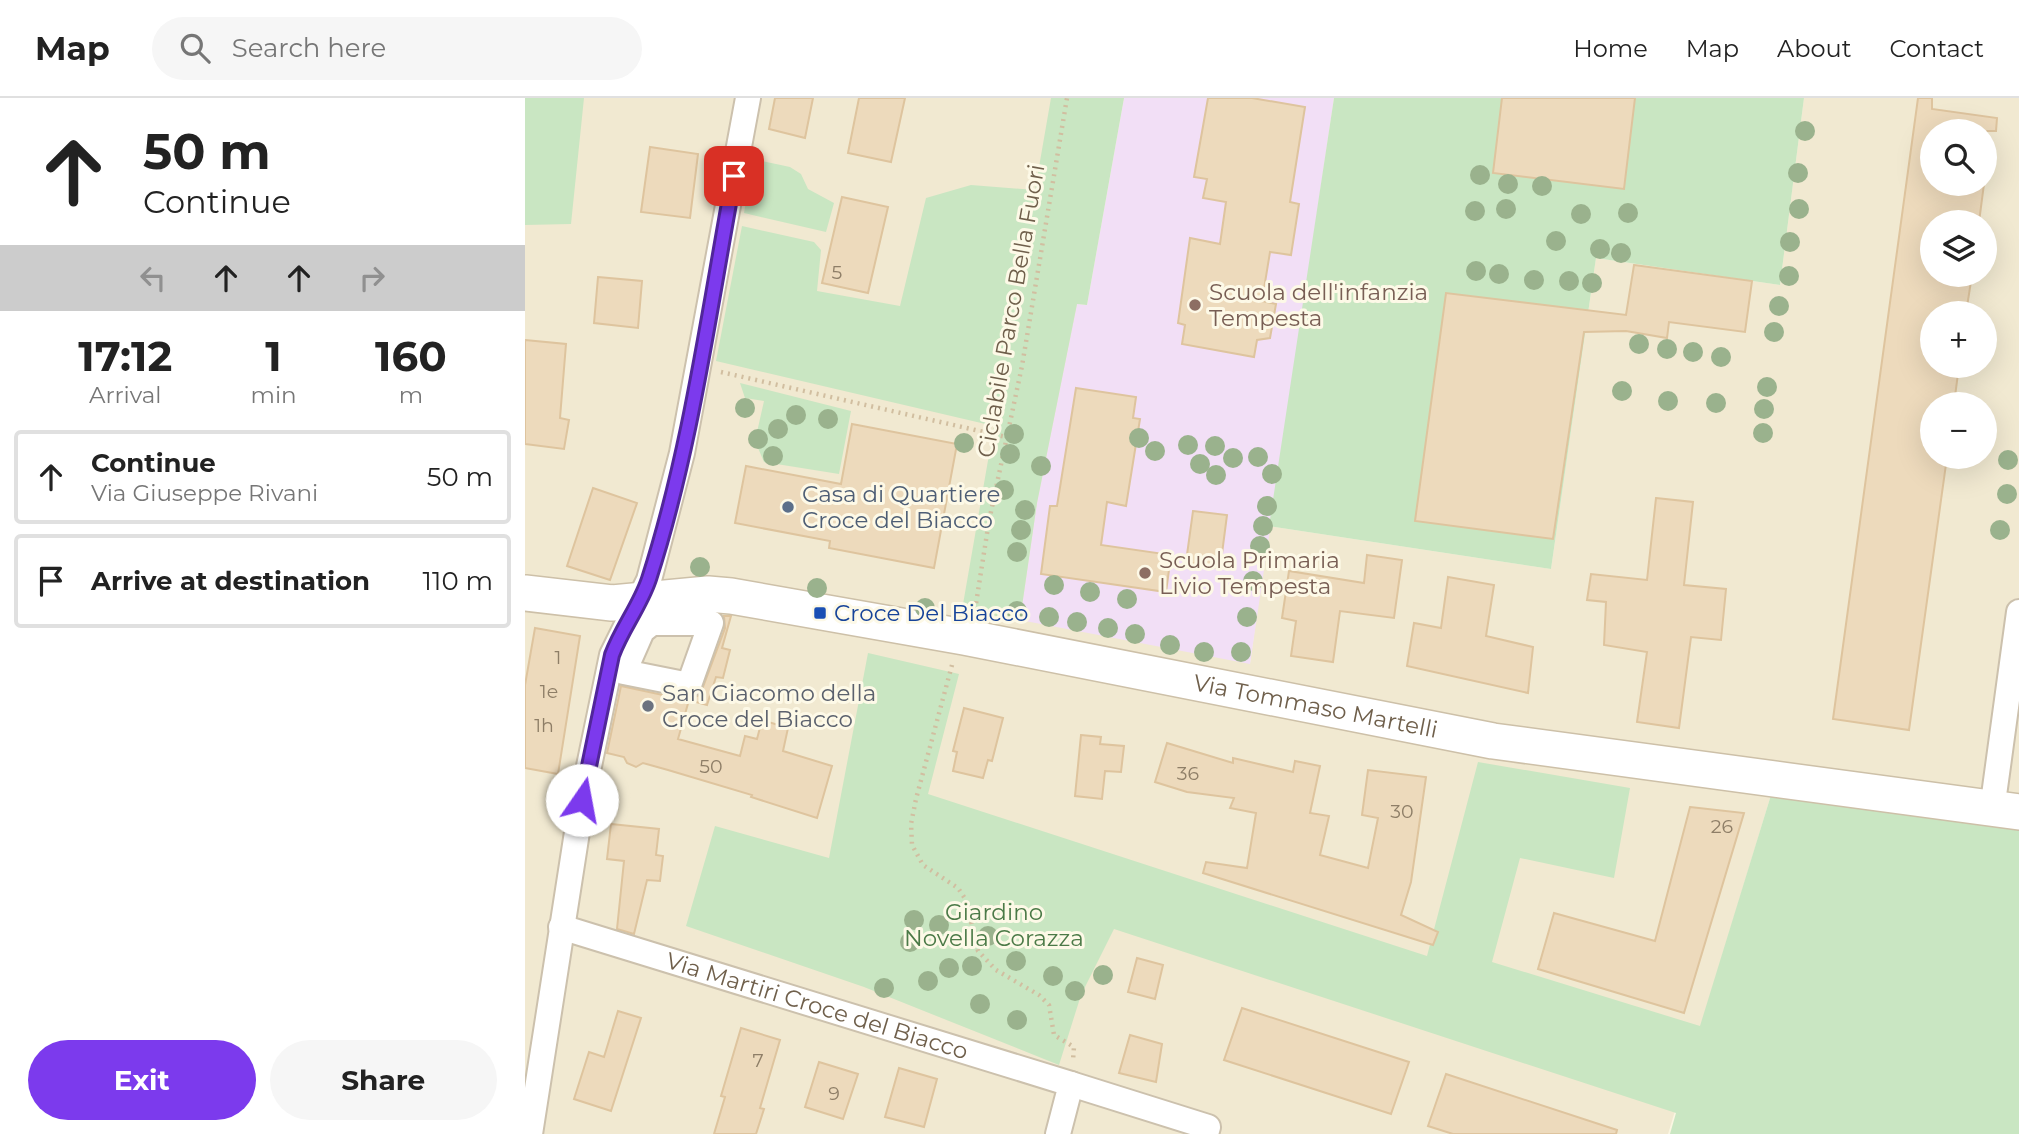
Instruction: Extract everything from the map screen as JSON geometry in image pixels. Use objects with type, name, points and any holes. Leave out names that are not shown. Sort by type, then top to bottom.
[{"type":"main road","name":"Via Tommaso Martelli","points":[[525,593],[589,602],[641,601],[708,594],[731,596],[964,637],[1493,741],[2006,811]]},
{"type":"street","points":[[530,1134],[582,800],[612,655],[619,635],[641,601],[682,453],[748,98]]},
{"type":"street","name":"Via Tommaso Martelli","points":[[2006,811],[2019,612]]},
{"type":"street","name":"Via Martiri Croce del Biacco","points":[[561,926],[1208,1127],[1206,1134]]},
{"type":"street","points":[[1058,1134],[1072,1084]]},
{"type":"path","name":"Ciclabile Parco Bella Fuori","points":[[975,614],[989,521],[1067,98]]},
{"type":"path","points":[[719,371],[1006,437]]},
{"type":"path","points":[[952,664],[916,799],[911,824],[912,845],[923,865],[958,888],[966,900],[978,951],[996,970],[1039,995],[1049,1005],[1053,1035],[1074,1047],[1072,1084]]},
{"type":"shaded area","points":[[525,98],[1124,98],[1078,304],[1250,664],[1269,526],[1551,569],[1596,258],[1780,285],[1804,98],[2019,98],[2019,815],[1771,795],[1668,1134],[525,1134]]},
{"type":"shaded area","name":"Scuola dell'infanzia Tempesta","points":[[1124,98],[1334,98],[1250,664],[1020,620],[1037,503],[1077,304],[1087,305]]},
{"type":"green space","points":[[525,98],[584,98],[571,224],[525,225]]},
{"type":"green space","points":[[1051,98],[1124,98],[1087,305],[1077,304],[1037,503],[1020,620],[962,610],[994,426],[716,361],[742,226],[814,242],[821,250],[817,291],[900,306],[926,198],[971,185],[1035,190]]},
{"type":"green space","points":[[1334,98],[1804,98],[1780,285],[1596,258],[1551,569],[1269,526]]},
{"type":"green space","points":[[753,159],[790,167],[801,174],[808,189],[834,203],[826,232],[744,213]]},
{"type":"green space","points":[[740,383],[851,411],[839,474],[764,462],[755,441],[764,401],[745,398]]},
{"type":"green space","name":"Giardino Novella Corazza","points":[[868,653],[959,674],[928,794],[1427,956],[1478,762],[1630,788],[1614,878],[1520,858],[1492,962],[1700,1026],[1771,795],[2019,817],[2019,1134],[1670,1134],[1676,1113],[1114,929],[1081,995],[1059,1065],[864,987],[686,926],[715,826],[829,858]]},
{"type":"building","points":[[775,98],[813,98],[805,138],[769,129]]},
{"type":"building","points":[[859,98],[905,98],[891,162],[848,153]]},
{"type":"building","points":[[1208,98],[1252,98],[1305,107],[1290,202],[1299,204],[1291,255],[1270,252],[1262,301],[1276,304],[1270,338],[1257,340],[1254,357],[1182,344],[1185,325],[1178,323],[1190,238],[1220,244],[1226,202],[1203,198],[1207,179],[1194,177]]},
{"type":"building","points":[[1502,98],[1635,98],[1624,189],[1493,173]]},
{"type":"building","points":[[1918,98],[1932,98],[1932,109],[1997,118],[1920,119],[1920,196],[1982,196],[1981,210],[1920,210],[1920,287],[1970,287],[1968,301],[1920,301],[1920,378],[1957,378],[1956,392],[1920,392],[1920,469],[1945,469],[1909,730],[1833,719]]},
{"type":"building","points":[[650,147],[698,154],[690,218],[641,212]]},
{"type":"building","points":[[842,197],[888,207],[868,293],[822,283]]},
{"type":"building","points":[[1634,265],[1752,281],[1745,332],[1669,322],[1667,338],[1626,331],[1584,332],[1553,539],[1415,521],[1446,293],[1626,315]]},
{"type":"building","points":[[598,277],[642,281],[638,328],[594,323]]},
{"type":"building","points":[[525,340],[566,344],[560,418],[569,420],[564,449],[525,444]]},
{"type":"building","points":[[1076,388],[1136,397],[1133,418],[1140,419],[1126,506],[1107,502],[1101,545],[1171,555],[1166,592],[1041,574],[1050,506],[1057,506]]},
{"type":"building","points":[[852,424],[957,444],[934,568],[829,548],[830,541],[735,523],[746,466],[841,484]]},
{"type":"building","points":[[593,488],[637,503],[610,580],[567,566]]},
{"type":"building","points":[[1656,498],[1693,502],[1684,585],[1726,589],[1721,640],[1691,637],[1679,728],[1637,722],[1647,652],[1604,645],[1606,602],[1587,600],[1591,574],[1647,580]]},
{"type":"building","points":[[1193,511],[1227,515],[1220,569],[1186,562]]},
{"type":"building","points":[[1367,555],[1402,560],[1394,618],[1340,611],[1333,662],[1291,656],[1296,621],[1282,618],[1289,571],[1364,583]]},
{"type":"building","points":[[1448,577],[1494,585],[1486,636],[1533,647],[1528,693],[1407,666],[1414,623],[1441,628]]},
{"type":"building","points":[[724,616],[731,616],[722,648],[730,650],[723,678],[716,677],[707,705],[689,700],[678,739],[740,756],[745,736],[757,739],[762,720],[788,728],[783,751],[832,766],[817,818],[668,770],[643,763],[636,767],[627,763],[624,757],[607,753],[621,686],[686,700],[700,695],[725,628]]},
{"type":"building","points":[[535,628],[580,636],[558,774],[525,768],[525,685]]},
{"type":"building","points":[[964,708],[1003,718],[992,761],[988,760],[983,778],[953,771],[957,752],[953,751]]},
{"type":"building","points":[[1081,735],[1101,737],[1100,744],[1124,746],[1121,772],[1105,771],[1102,799],[1075,796]]},
{"type":"building","points":[[1167,743],[1233,763],[1233,758],[1293,772],[1295,761],[1320,766],[1310,813],[1329,816],[1320,855],[1368,868],[1378,818],[1362,815],[1368,770],[1426,777],[1411,882],[1401,915],[1438,932],[1433,945],[1203,873],[1206,862],[1247,868],[1256,813],[1230,808],[1234,798],[1187,792],[1155,782]]},
{"type":"building","points":[[1690,807],[1744,813],[1684,1013],[1538,969],[1554,913],[1655,941]]},
{"type":"building","points":[[611,824],[659,829],[656,855],[663,856],[660,881],[647,880],[634,934],[617,929],[624,861],[607,859]]},
{"type":"building","points":[[1137,958],[1163,965],[1155,999],[1128,992]]},
{"type":"building","points":[[1242,1008],[1409,1062],[1391,1114],[1224,1060]]},
{"type":"building","points":[[618,1011],[641,1018],[611,1111],[574,1099],[589,1052],[604,1057]]},
{"type":"building","points":[[741,1028],[780,1040],[760,1108],[764,1109],[756,1134],[714,1134],[725,1097],[721,1096]]},
{"type":"building","points":[[1130,1035],[1162,1044],[1156,1082],[1119,1073]]},
{"type":"building","points":[[819,1062],[858,1074],[843,1119],[805,1107]]},
{"type":"building","points":[[899,1068],[937,1079],[924,1127],[885,1117]]},
{"type":"building","points":[[1446,1074],[1617,1130],[1616,1134],[1453,1134],[1428,1126]]},
{"type":"place","name":"Scuola dell'infanzia Tempesta","points":[[1195,305]]},
{"type":"place","name":"Casa di Quartiere Croce del Biacco","points":[[788,507]]},
{"type":"place","name":"Scuola Primaria Livio Tempesta","points":[[1145,573]]},
{"type":"place","name":"Croce Del Biacco","points":[[820,613]]},
{"type":"place","name":"San Giacomo della Croce del Biacco","points":[[648,706]]},
{"type":"route","points":[[582,800],[612,655],[619,635],[641,601],[649,580],[682,453],[734,176]]}]
